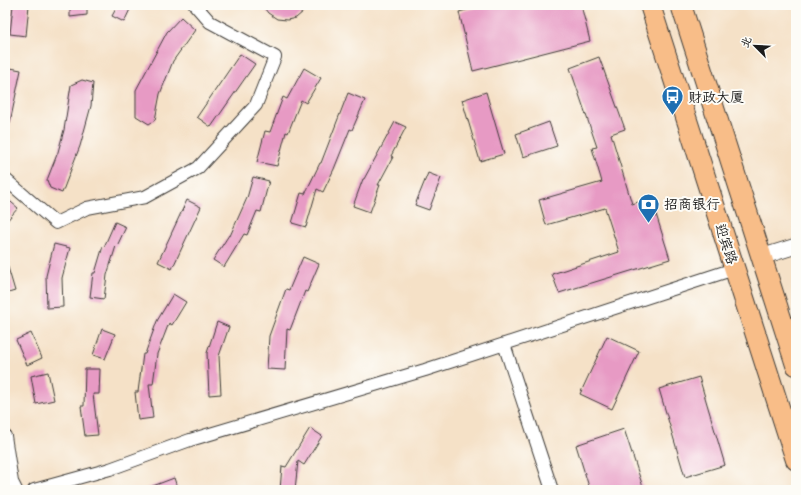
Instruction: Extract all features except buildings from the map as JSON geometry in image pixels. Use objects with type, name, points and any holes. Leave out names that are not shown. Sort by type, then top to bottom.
[{"type":"highway","name":"迎宾路","points":[[650,5],[796,460]]},
{"type":"highway","points":[[681,5],[796,365]]},
{"type":"street","points":[[5,178],[56,223],[87,208],[145,198],[198,168],[256,105],[275,57],[210,22],[195,5]]},
{"type":"street","points":[[761,256],[796,246]]},
{"type":"street","points":[[34,490],[110,469],[190,440],[425,370],[734,269]]},
{"type":"street","points":[[504,344],[552,490]]},
{"type":"street","points":[[5,436],[12,482],[16,490]]},
{"type":"place","name":"财政大厦","points":[[672,116]]},
{"type":"place","name":"招商银行","points":[[648,224]]}]
